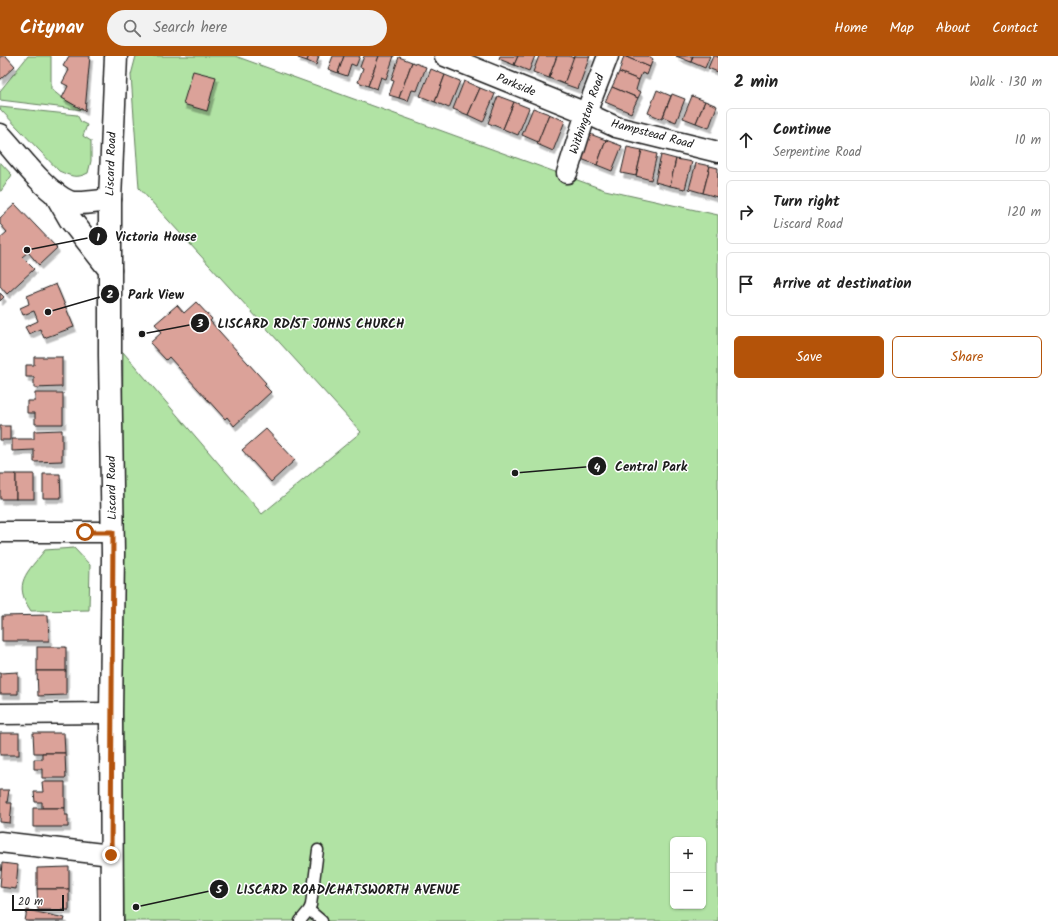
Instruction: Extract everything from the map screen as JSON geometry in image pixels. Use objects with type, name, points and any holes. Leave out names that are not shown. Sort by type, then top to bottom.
[{"type":"main road","name":"Liscard Road","points":[[112,921],[111,713],[113,532],[110,200],[116,56]]},
{"type":"main road","points":[[0,134],[32,171],[55,193],[70,202],[86,203],[110,200]]},
{"type":"main road","points":[[55,193],[70,219],[110,270]]},
{"type":"street","name":"Parkside","points":[[445,56],[586,113]]},
{"type":"street","name":"Withington Road","points":[[567,173],[586,113],[608,56]]},
{"type":"street","name":"Hampstead Road","points":[[586,113],[616,126],[718,152]]},
{"type":"street","points":[[0,532],[113,532]]},
{"type":"street","points":[[0,714],[111,713]]},
{"type":"street","points":[[0,842],[111,855]]},
{"type":"lane","points":[[300,921],[309,910],[312,901],[318,850]]},
{"type":"lane","points":[[309,910],[322,921]]},
{"type":"green space","points":[[28,56],[51,56],[51,89],[62,98],[83,110],[0,100],[0,91]]},
{"type":"green space","points":[[136,56],[235,56],[605,190],[718,215],[718,921],[124,921],[121,595],[123,352],[262,514],[361,432],[139,188],[131,75]]},
{"type":"green space","points":[[0,107],[77,115],[81,122],[87,125],[83,136],[91,141],[91,161],[88,173],[80,176],[74,176],[59,171],[0,109]]},
{"type":"green space","points":[[0,162],[12,175],[1,191],[0,191]]},
{"type":"green space","points":[[74,548],[90,565],[89,610],[31,611],[25,601],[22,585],[28,572],[45,550]]},
{"type":"building","points":[[6,56],[15,66],[0,80],[0,57]]},
{"type":"building","points":[[69,56],[90,56],[85,111],[62,98],[68,86],[62,83],[69,70],[63,66]]},
{"type":"building","points":[[298,56],[309,56],[307,61],[298,58]]},
{"type":"building","points":[[309,56],[319,56],[316,65],[307,61]]},
{"type":"building","points":[[333,56],[344,56],[338,73],[328,69]]},
{"type":"building","points":[[344,56],[360,56],[356,66],[351,64],[347,76],[338,73]]},
{"type":"building","points":[[364,56],[379,56],[368,86],[358,82],[363,68],[360,67]]},
{"type":"building","points":[[379,56],[394,56],[386,79],[381,77],[377,89],[368,86]]},
{"type":"building","points":[[500,56],[518,56],[514,65],[499,59]]},
{"type":"building","points":[[518,56],[535,56],[529,71],[514,65]]},
{"type":"building","points":[[539,56],[557,56],[549,78],[533,72]]},
{"type":"building","points":[[557,56],[569,56],[574,58],[564,84],[549,78]]},
{"type":"building","points":[[574,56],[590,56],[578,89],[564,84]]},
{"type":"building","points":[[624,56],[650,67],[647,75],[642,73],[639,80],[619,72]]},
{"type":"building","points":[[624,56],[649,56],[653,59],[650,67]]},
{"type":"building","points":[[676,56],[693,56],[691,62]]},
{"type":"building","points":[[693,56],[710,56],[705,68],[691,62]]},
{"type":"building","points":[[713,56],[718,56],[718,72],[708,68]]},
{"type":"building","points":[[399,57],[412,62],[399,98],[389,95],[394,81],[391,80]]},
{"type":"building","points":[[412,62],[426,67],[417,91],[412,90],[408,101],[399,98]]},
{"type":"building","points":[[431,69],[445,75],[435,102],[420,96]]},
{"type":"building","points":[[193,71],[216,77],[207,111],[183,104]]},
{"type":"building","points":[[619,72],[639,80],[636,90],[641,92],[638,98],[612,87]]},
{"type":"building","points":[[445,75],[460,81],[449,108],[435,102]]},
{"type":"building","points":[[464,81],[480,88],[468,115],[453,109]]},
{"type":"building","points":[[612,87],[638,98],[631,113],[605,102]]},
{"type":"building","points":[[480,88],[495,94],[483,122],[468,115]]},
{"type":"building","points":[[657,90],[671,96],[662,119],[648,113]]},
{"type":"building","points":[[672,94],[685,99],[676,122],[663,117]]},
{"type":"building","points":[[498,96],[514,102],[503,129],[488,123]]},
{"type":"building","points":[[692,96],[705,101],[696,123],[683,118]]},
{"type":"building","points":[[705,101],[717,106],[709,128],[696,123]]},
{"type":"building","points":[[514,102],[529,108],[518,135],[503,129]]},
{"type":"building","points":[[533,108],[549,114],[538,142],[522,135]]},
{"type":"building","points":[[549,114],[565,121],[553,151],[537,144]]},
{"type":"building","points":[[590,134],[606,140],[597,165],[581,159]]},
{"type":"building","points":[[606,140],[622,146],[612,171],[597,165]]},
{"type":"building","points":[[627,147],[642,150],[636,176],[621,173]]},
{"type":"building","points":[[642,150],[657,154],[651,180],[636,176]]},
{"type":"building","points":[[661,155],[676,159],[670,186],[655,182]]},
{"type":"building","points":[[676,159],[692,162],[685,189],[670,186]]},
{"type":"building","points":[[696,163],[710,166],[703,193],[689,189]]},
{"type":"building","points":[[710,166],[718,168],[717,197],[703,193]]},
{"type":"building","points":[[15,204],[57,248],[39,265],[28,252],[22,257],[34,269],[7,294],[0,286],[0,238],[7,232],[0,224],[0,218]]},
{"type":"building","points":[[56,284],[74,327],[44,338],[40,329],[29,334],[25,327],[38,321],[34,311],[23,315],[20,308],[29,304],[27,296]]},
{"type":"building","points":[[0,293],[4,297],[0,301]]},
{"type":"building","points":[[196,302],[212,319],[210,321],[266,383],[264,385],[271,392],[234,426],[227,417],[225,419],[169,357],[166,360],[150,343],[162,332],[155,324],[177,305],[184,313]]},
{"type":"building","points":[[34,357],[62,357],[62,387],[34,388],[34,377],[26,377],[26,365],[34,365]]},
{"type":"building","points":[[35,393],[63,393],[63,424],[35,424],[35,413],[27,413],[27,401],[35,401]]},
{"type":"building","points":[[0,426],[10,426],[10,440],[0,440]]},
{"type":"building","points":[[266,429],[295,460],[271,482],[242,450]]},
{"type":"building","points":[[62,430],[62,461],[34,462],[34,450],[12,451],[12,439],[34,439],[34,431]]},
{"type":"building","points":[[0,474],[16,474],[16,499],[0,499]]},
{"type":"building","points":[[16,474],[34,474],[34,499],[16,499]]},
{"type":"building","points":[[43,474],[60,474],[61,498],[43,498]]},
{"type":"building","points":[[48,615],[49,641],[2,641],[2,616]]},
{"type":"building","points":[[37,647],[66,647],[66,671],[37,671]]},
{"type":"building","points":[[37,671],[66,671],[66,695],[38,696]]},
{"type":"building","points":[[18,672],[18,694],[0,694],[0,673]]},
{"type":"building","points":[[0,733],[19,733],[19,755],[0,755]]},
{"type":"building","points":[[33,733],[64,733],[65,753],[34,753]]},
{"type":"building","points":[[42,753],[65,753],[66,778],[42,778],[42,769],[34,769],[34,759],[42,759]]},
{"type":"building","points":[[42,782],[65,782],[65,808],[42,808],[42,802],[35,802],[34,792],[43,792]]},
{"type":"building","points":[[0,790],[9,790],[7,803],[12,803],[10,823],[0,822]]},
{"type":"building","points":[[33,808],[65,808],[65,815],[68,815],[68,827],[33,827]]},
{"type":"building","points":[[2,863],[18,865],[16,889],[0,887]]},
{"type":"building","points":[[69,867],[69,889],[37,889],[37,868]]},
{"type":"building","points":[[37,889],[69,889],[69,910],[38,910]]},
{"type":"building","points":[[27,910],[65,918],[64,921],[25,921]]},
{"type":"place","name":"Victoria House","points":[[27,250]]},
{"type":"place","name":"Park View","points":[[48,312]]},
{"type":"place","name":"LISCARD RD/ST JOHNS CHURCH","points":[[142,334]]},
{"type":"place","name":"Central Park","points":[[515,473]]},
{"type":"place","name":"LISCARD ROAD/CHATSWORTH AVENUE","points":[[136,907]]},
{"type":"route","points":[[85,532],[113,532],[111,855]]}]
